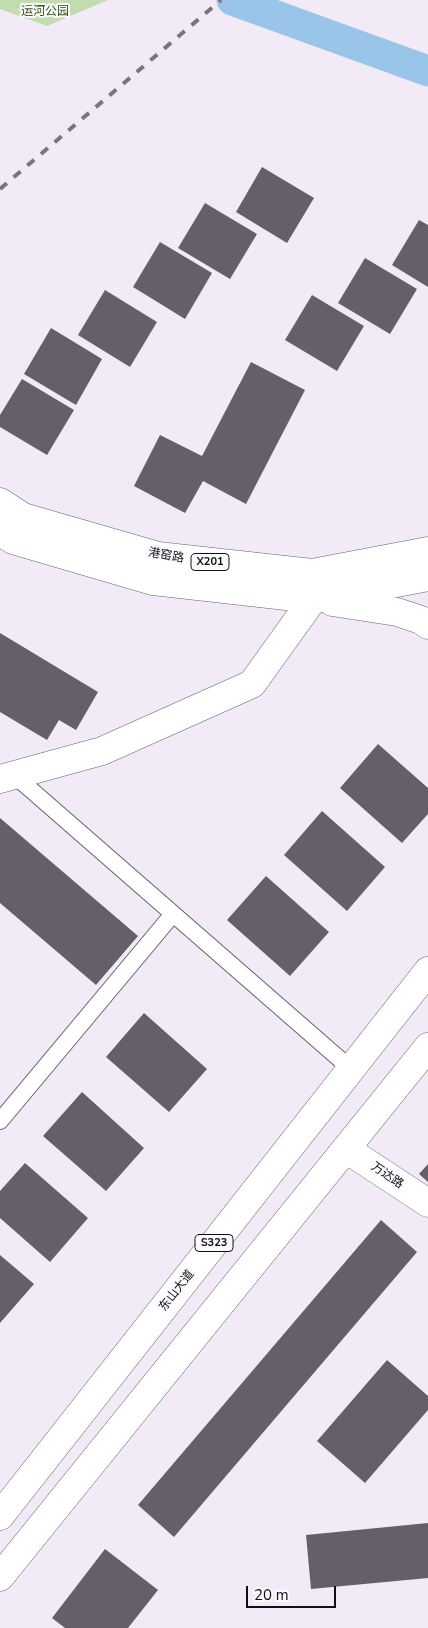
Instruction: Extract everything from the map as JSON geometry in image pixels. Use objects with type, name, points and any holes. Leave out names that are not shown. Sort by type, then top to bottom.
[{"type":"main road","name":"港窑路","points":[[0,502],[23,516],[158,556],[312,573],[428,551]]},
{"type":"main road","name":"港窑路","points":[[0,532],[13,540],[153,581],[313,599],[428,577]]},
{"type":"main road","points":[[7,777],[102,751],[252,684],[313,599],[397,612],[421,620],[428,625]]},
{"type":"main road","name":"东山大道","points":[[0,1516],[428,971]]},
{"type":"main road","points":[[0,1577],[428,1047]]},
{"type":"main road","name":"万达路","points":[[346,1149],[428,1203]]},
{"type":"lane","points":[[7,777],[173,914],[350,1069]]},
{"type":"lane","points":[[0,1121],[173,914]]},
{"type":"green space","name":"运河公园","points":[[0,0],[108,0],[47,26],[0,9]]},
{"type":"building","points":[[262,167],[314,198],[287,243],[236,212]]},
{"type":"building","points":[[205,203],[257,234],[230,279],[178,248]]},
{"type":"building","points":[[419,220],[428,225],[428,287],[392,265]]},
{"type":"building","points":[[160,242],[212,273],[185,319],[133,287]]},
{"type":"building","points":[[365,258],[417,289],[390,334],[338,303]]},
{"type":"building","points":[[105,290],[157,322],[130,367],[78,335]]},
{"type":"building","points":[[312,295],[364,326],[337,371],[285,340]]},
{"type":"building","points":[[51,328],[102,359],[76,405],[24,374]]},
{"type":"building","points":[[251,362],[305,390],[246,504],[203,481],[185,513],[134,486],[160,435],[202,456]]},
{"type":"building","points":[[22,379],[74,410],[47,455],[0,427],[0,415]]},
{"type":"building","points":[[0,633],[98,692],[76,730],[59,720],[47,740],[0,712]]},
{"type":"building","points":[[378,744],[428,788],[428,814],[402,843],[340,788]]},
{"type":"building","points":[[322,811],[385,867],[347,911],[284,855]]},
{"type":"building","points":[[0,818],[138,936],[96,985],[0,903]]},
{"type":"building","points":[[266,876],[329,932],[290,976],[227,920]]},
{"type":"building","points":[[144,1013],[207,1069],[169,1112],[106,1057]]},
{"type":"building","points":[[82,1092],[144,1148],[106,1191],[43,1136]]},
{"type":"building","points":[[25,1163],[88,1218],[50,1262],[0,1218],[0,1191]]},
{"type":"building","points":[[428,1164],[428,1182],[419,1174]]},
{"type":"building","points":[[381,1220],[417,1252],[174,1537],[138,1505]]},
{"type":"building","points":[[0,1255],[34,1284],[0,1323]]},
{"type":"building","points":[[387,1360],[428,1396],[428,1410],[365,1483],[317,1441]]},
{"type":"building","points":[[428,1523],[428,1578],[311,1589],[306,1535]]},
{"type":"building","points":[[105,1549],[158,1590],[128,1628],[65,1628],[52,1618]]},
{"type":"waterway","points":[[232,0],[428,71]]},
{"type":"railway","points":[[0,189],[221,0]]}]
